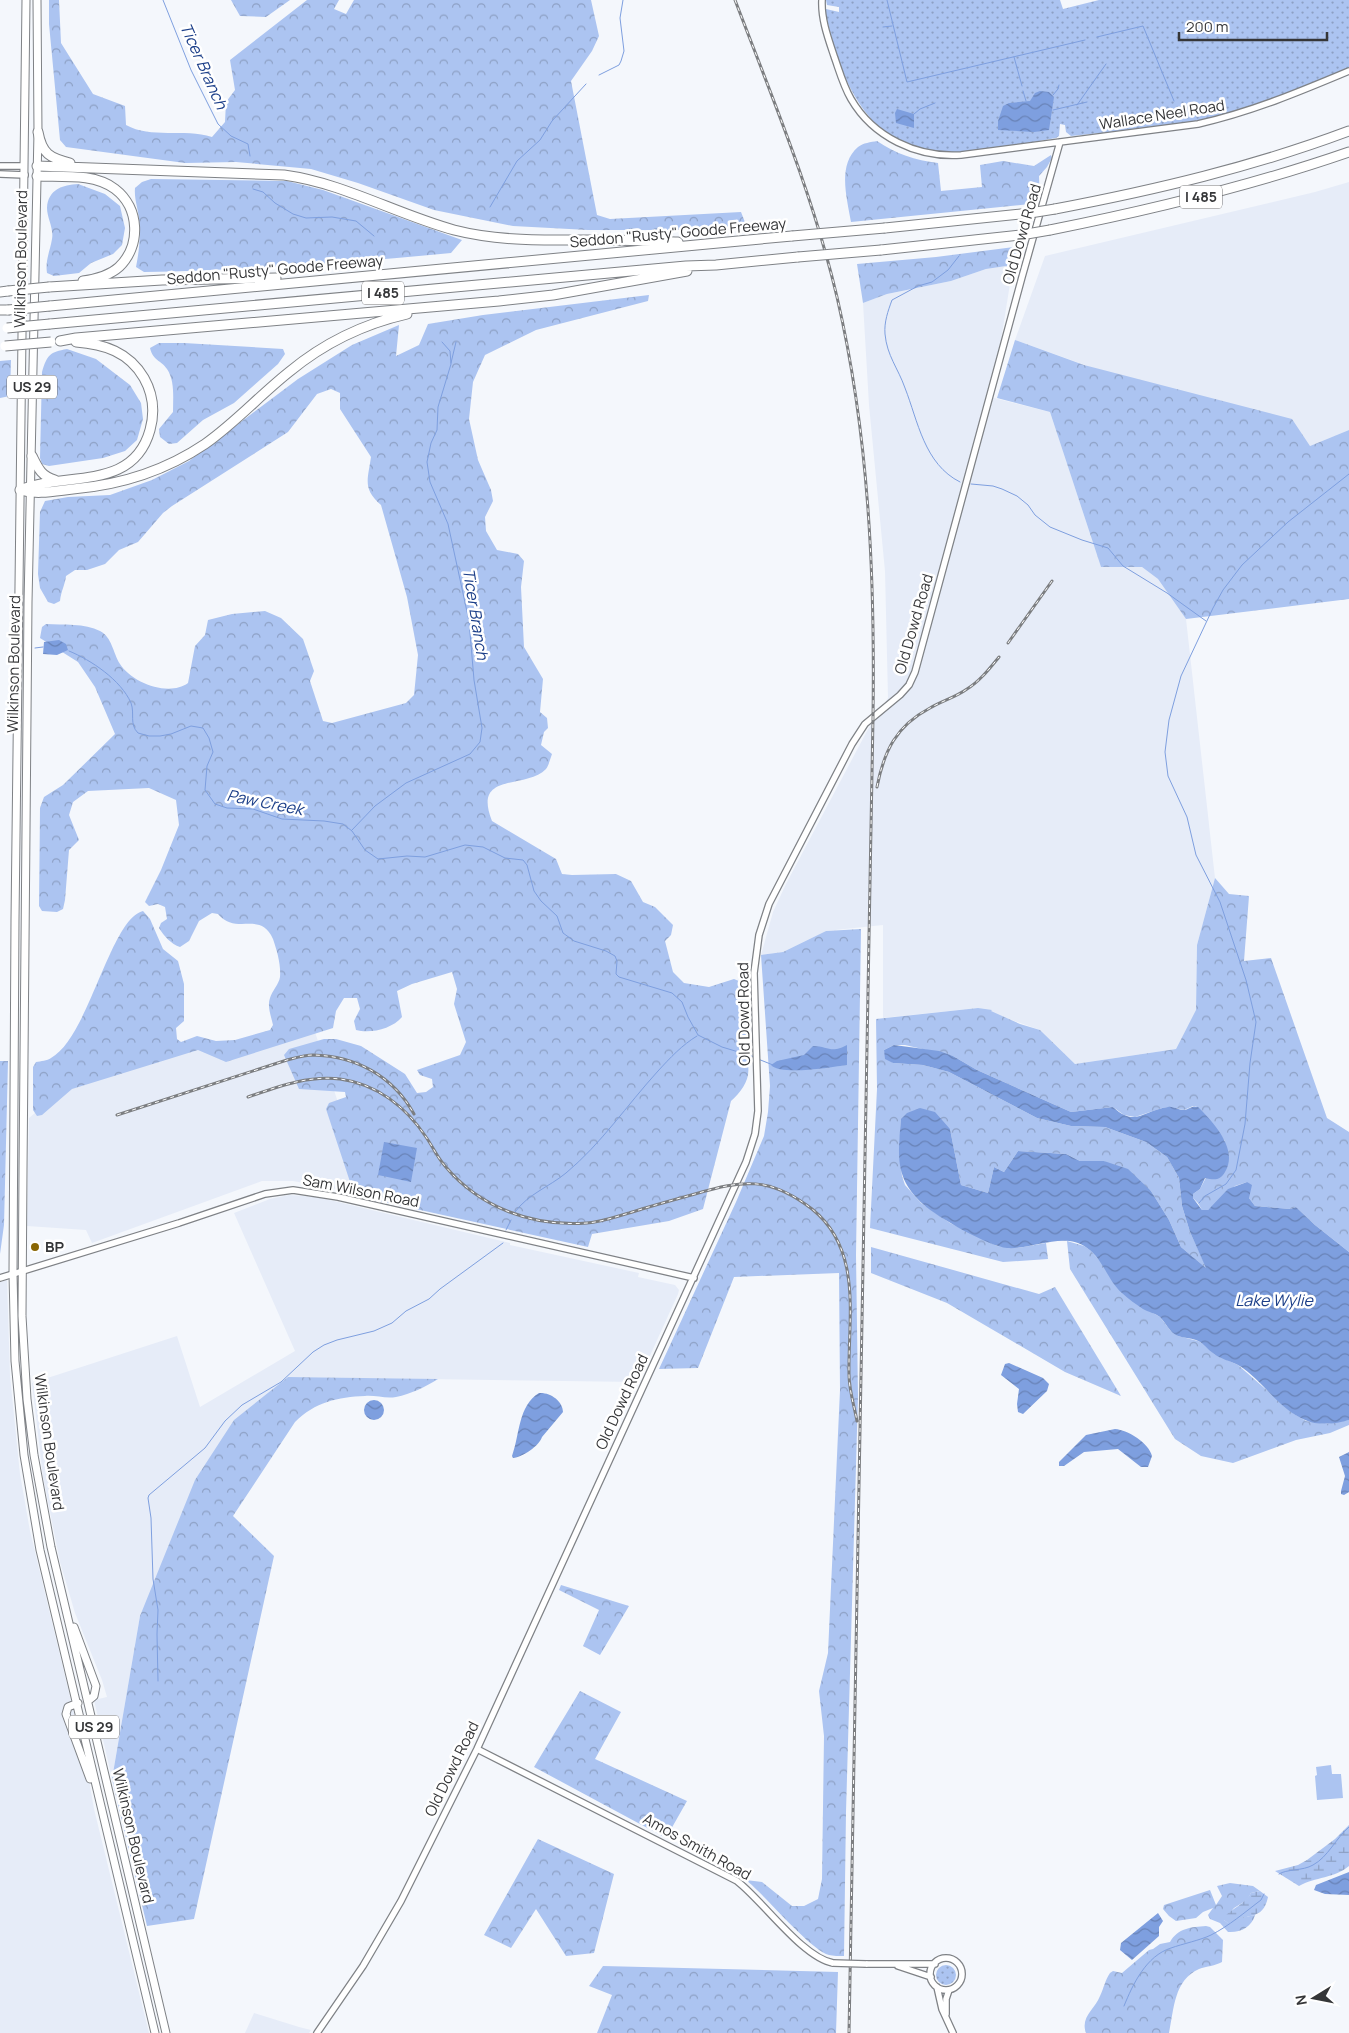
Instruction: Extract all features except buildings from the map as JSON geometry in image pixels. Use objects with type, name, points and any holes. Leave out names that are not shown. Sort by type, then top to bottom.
[{"type":"highway","points":[[38,132],[42,148],[46,153],[61,160],[85,167]]},
{"type":"highway","name":"Seddon \"Rusty\" Goode Freeway","points":[[4,310],[1030,213],[1192,180],[1349,132]]},
{"type":"highway","name":"I 485","points":[[3,328],[881,250],[1021,235],[1197,198],[1270,178],[1349,152]]},
{"type":"highway","points":[[37,166],[277,174],[304,177],[338,187],[400,212],[444,227],[499,238],[546,241],[723,242]]},
{"type":"highway","points":[[37,176],[87,178],[107,184],[116,189],[128,204],[135,224],[129,254],[118,268],[98,278],[49,287]]},
{"type":"highway","points":[[3,346],[553,295],[716,265]]},
{"type":"highway","points":[[4,292],[49,287],[172,280],[334,278]]},
{"type":"highway","points":[[20,490],[110,484],[159,469],[188,454],[212,438],[288,373],[326,345],[352,331],[379,321],[454,305]]},
{"type":"highway","points":[[32,489],[63,481],[105,475],[132,460],[147,439],[152,420],[153,407],[151,395],[144,378],[125,356],[106,346],[56,342]]},
{"type":"highway","points":[[32,456],[41,473],[46,478],[63,481]]},
{"type":"main road","name":"Wilkinson Boulevard","points":[[26,0],[15,920],[13,1274],[16,1367],[29,1486],[40,1550],[78,1703],[100,1809],[155,2033]]},
{"type":"main road","name":"Wilkinson Boulevard","points":[[37,0],[38,132],[28,614],[22,1271],[28,1409],[42,1504],[62,1595],[166,2033]]},
{"type":"main road","points":[[24,166],[37,166]]},
{"type":"main road","points":[[24,175],[37,176]]},
{"type":"main road","points":[[20,519],[24,550],[24,609],[28,614]]},
{"type":"main road","points":[[18,755],[27,755]]},
{"type":"main road","points":[[62,1595],[96,1686],[94,1696],[88,1701]]},
{"type":"main road","points":[[78,1703],[68,1707],[66,1714],[100,1809]]},
{"type":"street","points":[[822,0],[826,30],[846,88],[859,111],[876,129],[888,137],[909,148],[941,155],[961,155],[1060,142]]},
{"type":"street","name":"Wallace Neel Road","points":[[1060,142],[1182,127],[1220,119],[1275,102],[1349,71]]},
{"type":"street","name":"Old Dowd Road","points":[[317,2033],[363,1966],[401,1901],[477,1748],[557,1571],[738,1183],[751,1149],[758,1111],[754,967],[764,917],[780,881],[861,729],[900,695],[909,685],[915,672],[1060,142]]},
{"type":"street","points":[[0,166],[24,166]]},
{"type":"street","points":[[0,174],[24,175]]},
{"type":"street","name":"Sam Wilson Road","points":[[0,1278],[178,1224],[265,1194],[293,1190],[338,1196],[694,1278]]},
{"type":"street","name":"Amos Smith Road","points":[[477,1748],[737,1881],[761,1902],[808,1951],[824,1961],[894,1965],[935,1964]]},
{"type":"street","points":[[936,1987],[949,1990],[955,1987],[960,1981],[960,1967],[957,1963],[944,1959],[935,1964],[931,1977],[953,2033]]},
{"type":"street","name":"Amos Smith Road","points":[[894,1965],[931,1977]]},
{"type":"street","points":[[946,2018],[946,1999],[949,1990]]},
{"type":"shaded area","points":[[1349,182],[1349,430],[1310,446],[1015,340],[1045,256],[1315,192]]},
{"type":"shaded area","points":[[1013,265],[1001,340],[986,396],[1050,412],[1101,567],[1142,567],[1158,579],[1186,619],[1215,878],[1197,945],[1196,1011],[1176,1049],[1075,1064],[1040,1030],[978,1008],[883,1018],[883,925],[826,931],[783,952],[761,955],[773,912],[786,884],[867,731],[888,698],[885,571],[869,405],[863,303],[887,294],[951,281],[986,269]]},
{"type":"shaded area","points":[[314,1029],[363,1179],[336,1189],[293,1181],[262,1181],[92,1243],[86,1230],[27,1226],[29,1118],[66,1087],[201,1044],[219,1059]]},
{"type":"shaded area","points":[[289,1195],[317,1197],[510,1243],[510,1245],[639,1273],[638,1277],[675,1285],[679,1290],[638,1382],[288,1377],[140,1616],[112,1779],[94,1700],[107,1697],[75,1613],[60,1562],[43,1477],[32,1383],[177,1336],[200,1407],[295,1351],[234,1213],[270,1199]]},
{"type":"shaded area","points":[[7,1280],[10,1376],[20,1474],[30,1531],[86,1763],[94,1809],[149,2033],[0,2033],[0,1282]]},
{"type":"shaded area","points":[[254,2013],[311,2030],[309,2033],[245,2033]]},
{"type":"green space","points":[[49,0],[59,0],[61,43],[93,94],[125,106],[126,125],[146,132],[190,133],[212,137],[225,122],[226,102],[235,90],[230,60],[307,0],[339,0],[334,9],[346,14],[354,0],[591,0],[599,36],[592,51],[571,81],[597,215],[610,219],[741,212],[748,230],[588,230],[513,226],[434,210],[358,183],[311,169],[236,162],[185,163],[66,147],[60,140],[49,24]]},
{"type":"green space","points":[[231,0],[290,0],[266,17],[240,16]]},
{"type":"green space","points":[[826,0],[1060,0],[1063,9],[1099,0],[1349,0],[1349,68],[1270,101],[1212,118],[1167,126],[1071,136],[1066,132],[1065,125],[1060,124],[1059,136],[1056,138],[984,150],[942,152],[916,148],[894,138],[876,124],[861,106],[839,63],[826,15],[826,9],[839,12],[839,7],[827,5]]},
{"type":"green space","points":[[877,141],[891,150],[906,156],[938,163],[941,191],[982,187],[980,165],[1003,161],[1034,166],[1051,155],[1052,158],[1039,176],[1040,202],[1036,196],[1031,195],[1030,204],[851,222],[845,182],[847,163],[858,147]]},
{"type":"green space","points":[[151,179],[287,181],[323,190],[462,240],[451,253],[298,266],[144,272],[136,267],[140,231],[135,188],[142,182]]},
{"type":"green space","points":[[78,184],[105,194],[120,206],[125,228],[122,245],[113,254],[91,263],[79,273],[54,276],[47,273],[47,260],[52,235],[47,212],[48,202],[50,196],[57,189],[67,185]]},
{"type":"green space","points":[[1014,247],[1017,261],[1013,265],[986,269],[951,281],[887,294],[863,303],[857,264],[936,257]]},
{"type":"green space","points":[[649,295],[648,301],[536,330],[485,355],[473,382],[469,419],[478,460],[491,490],[493,501],[485,517],[486,531],[497,550],[518,554],[524,561],[521,587],[524,647],[543,679],[540,712],[547,718],[548,728],[544,732],[541,745],[552,754],[546,769],[537,775],[495,788],[489,795],[488,805],[492,821],[556,859],[562,874],[616,874],[631,881],[643,902],[655,907],[673,925],[671,935],[665,941],[673,972],[684,983],[709,987],[734,979],[746,984],[747,1078],[743,1088],[731,1101],[703,1209],[669,1221],[592,1234],[588,1247],[354,1194],[326,1109],[329,1103],[346,1097],[345,1092],[299,1089],[284,1055],[289,1049],[324,1039],[336,1039],[361,1046],[405,1074],[417,1093],[426,1092],[433,1087],[432,1079],[420,1075],[417,1070],[460,1055],[466,1042],[454,1004],[457,989],[452,972],[412,984],[397,991],[402,1017],[393,1025],[381,1030],[356,1030],[354,1021],[360,1009],[357,998],[344,998],[336,1011],[333,1028],[226,1062],[198,1050],[72,1089],[42,1115],[37,1116],[33,1110],[33,1067],[36,1062],[51,1058],[65,1046],[77,1027],[120,934],[131,919],[143,911],[150,919],[163,949],[178,961],[184,984],[184,1021],[176,1028],[177,1039],[181,1042],[197,1036],[216,1041],[235,1040],[270,1030],[273,1025],[269,1001],[279,980],[280,972],[273,939],[268,931],[255,924],[232,923],[218,914],[212,913],[199,921],[189,941],[180,947],[165,937],[159,928],[161,923],[167,919],[165,907],[158,904],[149,906],[145,902],[161,870],[179,825],[176,800],[149,788],[88,791],[73,802],[69,815],[79,840],[69,850],[63,909],[57,912],[42,911],[39,906],[40,808],[44,797],[63,785],[115,734],[95,687],[78,662],[40,638],[42,627],[46,624],[94,628],[107,637],[120,664],[133,677],[151,686],[171,689],[188,683],[195,646],[205,635],[208,620],[232,614],[265,611],[281,618],[303,639],[314,671],[310,681],[323,721],[332,723],[406,703],[414,695],[418,655],[407,597],[381,505],[369,489],[368,478],[371,457],[340,409],[340,393],[331,389],[317,394],[288,432],[163,513],[138,542],[119,550],[105,564],[87,570],[75,570],[66,576],[60,601],[54,604],[48,602],[40,588],[38,574],[40,512],[45,501],[68,497],[110,495],[152,480],[189,461],[298,379],[352,345],[399,325],[396,356],[419,345],[428,324],[483,315]]},
{"type":"green space","points":[[1015,340],[1084,365],[1292,419],[1310,446],[1349,430],[1349,599],[1186,619],[1158,579],[1142,567],[1101,567],[1050,412],[997,398]]},
{"type":"green space","points":[[159,343],[283,349],[285,354],[278,364],[234,403],[203,420],[177,443],[169,444],[160,437],[159,429],[173,412],[172,384],[167,369],[153,356],[150,348]]},
{"type":"green space","points":[[67,349],[96,359],[130,385],[141,403],[143,419],[137,440],[125,451],[103,458],[49,466],[42,464],[40,458],[42,372],[50,355]]},
{"type":"green space","points":[[11,360],[10,396],[0,398],[0,361]]},
{"type":"green space","points":[[1215,878],[1229,894],[1249,896],[1244,961],[1271,958],[1327,1118],[1349,1132],[1349,1252],[1296,1207],[1290,1209],[1255,1206],[1249,1198],[1247,1182],[1235,1186],[1208,1210],[1202,1210],[1193,1198],[1193,1194],[1200,1189],[1225,1141],[1196,1106],[1184,1110],[1171,1107],[1162,1108],[1135,1117],[1124,1115],[1113,1107],[1071,1112],[977,1070],[953,1056],[905,1045],[894,1045],[884,1050],[893,1063],[923,1065],[949,1072],[1037,1118],[1071,1126],[1105,1127],[1146,1142],[1167,1157],[1179,1178],[1182,1206],[1190,1232],[1207,1269],[1181,1247],[1169,1220],[1151,1191],[1104,1161],[1080,1161],[1066,1154],[1018,1151],[1004,1172],[994,1167],[988,1193],[961,1185],[950,1129],[901,1119],[899,1152],[902,1176],[905,1185],[921,1203],[950,1223],[997,1246],[1018,1248],[1046,1243],[1048,1259],[1003,1262],[870,1228],[877,1089],[876,1019],[978,1008],[992,1010],[1020,1024],[1040,1030],[1075,1064],[1176,1049],[1196,1010],[1197,945]]},
{"type":"green space","points":[[861,929],[856,1255],[858,1396],[846,1812],[844,1956],[838,1956],[829,1955],[811,1943],[746,1880],[762,1882],[792,1906],[804,1906],[818,1899],[822,1879],[824,1736],[819,1691],[828,1653],[840,1390],[839,1273],[734,1277],[698,1368],[659,1369],[736,1202],[764,1136],[770,1086],[761,955],[783,952],[826,931]]},
{"type":"green space","points":[[0,1061],[8,1061],[4,1225],[0,1254]]},
{"type":"green space","points":[[1067,1241],[1084,1246],[1090,1250],[1141,1306],[1160,1317],[1170,1330],[1178,1336],[1198,1341],[1214,1354],[1238,1365],[1294,1414],[1306,1421],[1326,1424],[1349,1420],[1349,1425],[1330,1433],[1296,1440],[1233,1463],[1201,1456],[1175,1439],[1070,1269]]},
{"type":"green space","points":[[871,1247],[1039,1294],[1055,1287],[1121,1396],[1065,1372],[947,1303],[871,1273]]},
{"type":"green space","points":[[288,1377],[438,1379],[402,1396],[336,1399],[319,1405],[303,1415],[295,1422],[233,1516],[274,1556],[194,1919],[147,1926],[112,1779],[140,1616],[195,1480],[234,1420]]},
{"type":"green space","points":[[561,1585],[629,1606],[600,1655],[583,1646],[599,1610],[559,1590]]},
{"type":"green space","points":[[580,1691],[621,1712],[595,1759],[687,1801],[666,1838],[534,1767]]},
{"type":"green space","points":[[1331,1765],[1332,1774],[1341,1774],[1343,1798],[1317,1800],[1316,1767]]},
{"type":"green space","points":[[1349,1825],[1349,1866],[1343,1870],[1299,1886],[1275,1871],[1298,1865],[1307,1860],[1335,1839]]},
{"type":"green space","points":[[538,1839],[614,1874],[594,1953],[566,1956],[536,1909],[511,1948],[484,1935]]},
{"type":"green space","points":[[1230,1883],[1253,1886],[1260,1891],[1251,1893],[1247,1900],[1234,1908],[1224,1920],[1228,1923],[1236,1919],[1255,1915],[1251,1923],[1241,1930],[1228,1932],[1220,1923],[1210,1919],[1208,1915],[1213,1908],[1203,1912],[1196,1918],[1176,1921],[1163,1909],[1164,1905],[1210,1890],[1216,1905],[1222,1896],[1217,1886]]},
{"type":"green space","points":[[1260,1891],[1268,1897],[1266,1905],[1262,1910],[1229,1924],[1224,1920],[1224,1917],[1246,1900],[1251,1893]]},
{"type":"green space","points":[[1206,1926],[1210,1927],[1223,1940],[1222,1962],[1199,1969],[1184,1980],[1176,1996],[1169,2033],[1086,2033],[1086,2018],[1098,2001],[1110,1973],[1113,1971],[1122,1973],[1149,1950],[1160,1944],[1170,1942],[1181,1931]]},
{"type":"green space","points":[[946,1965],[953,1968],[956,1975],[953,1982],[946,1985],[939,1982],[936,1975],[939,1968]]},
{"type":"green space","points":[[603,1966],[838,1972],[836,2033],[597,2033],[612,1995],[589,1986]]},
{"type":"water","points":[[1040,91],[1049,92],[1054,97],[1049,130],[1034,132],[998,130],[998,121],[1003,106],[1009,103],[1030,101],[1035,93]]},
{"type":"water","points":[[897,109],[914,114],[914,128],[896,123],[895,113]]},
{"type":"water","points":[[59,640],[66,644],[68,650],[57,655],[43,654],[44,642]]},
{"type":"water","points":[[847,1045],[847,1065],[819,1069],[785,1070],[771,1065],[777,1061],[804,1055],[813,1046],[837,1049]]},
{"type":"water","name":"Lake Wylie","points":[[894,1045],[939,1051],[953,1056],[977,1070],[1071,1112],[1113,1107],[1121,1113],[1134,1117],[1168,1107],[1184,1110],[1198,1107],[1217,1128],[1227,1145],[1229,1154],[1228,1163],[1223,1175],[1216,1179],[1205,1178],[1200,1189],[1193,1194],[1193,1198],[1202,1210],[1208,1210],[1228,1189],[1247,1182],[1252,1185],[1249,1198],[1255,1206],[1290,1209],[1296,1207],[1349,1252],[1349,1420],[1321,1424],[1310,1422],[1295,1415],[1247,1371],[1217,1356],[1199,1341],[1175,1334],[1160,1317],[1143,1309],[1127,1297],[1117,1288],[1093,1253],[1078,1243],[1058,1241],[1007,1248],[989,1243],[964,1231],[924,1205],[907,1186],[900,1166],[899,1155],[901,1119],[907,1113],[920,1108],[935,1112],[950,1129],[961,1185],[988,1193],[994,1167],[1004,1172],[1018,1151],[1066,1154],[1080,1161],[1104,1161],[1128,1169],[1151,1191],[1169,1220],[1181,1247],[1206,1268],[1190,1232],[1182,1206],[1179,1178],[1167,1157],[1146,1142],[1105,1127],[1071,1126],[1037,1118],[949,1072],[923,1065],[893,1063],[885,1059],[884,1050]]},
{"type":"water","points":[[384,1142],[417,1148],[411,1182],[378,1175]]},
{"type":"water","points":[[1009,1363],[1043,1378],[1049,1384],[1047,1391],[1023,1414],[1018,1412],[1019,1389],[1001,1375],[1005,1364]]},
{"type":"water","points":[[539,1393],[555,1398],[561,1404],[563,1412],[538,1444],[521,1456],[513,1458],[523,1413],[527,1405]]},
{"type":"water","points":[[374,1400],[381,1403],[384,1410],[381,1417],[374,1420],[367,1417],[364,1410],[367,1403]]},
{"type":"water","points":[[1115,1429],[1132,1435],[1147,1446],[1152,1456],[1148,1467],[1141,1467],[1118,1449],[1084,1452],[1064,1466],[1059,1466],[1059,1462],[1086,1435]]},
{"type":"water","points":[[1349,1452],[1349,1492],[1344,1495],[1341,1494],[1341,1491],[1345,1476],[1339,1457]]},
{"type":"water","points":[[1349,1872],[1349,1895],[1325,1894],[1314,1890],[1316,1885]]},
{"type":"water","points":[[1158,1913],[1163,1921],[1159,1927],[1159,1936],[1132,1960],[1120,1950],[1121,1943]]},
{"type":"waterway","name":"Ticer Branch","points":[[163,0],[191,70],[218,124],[231,136],[248,144],[250,156]]},
{"type":"waterway","points":[[599,75],[619,65],[621,61],[624,51],[620,18],[623,0]]},
{"type":"waterway","points":[[887,0],[907,82],[1085,40]]},
{"type":"waterway","points":[[883,27],[892,26]]},
{"type":"waterway","points":[[1097,37],[1143,26],[1174,101]]},
{"type":"waterway","points":[[1014,57],[1022,86]]},
{"type":"waterway","points":[[1077,105],[1106,64]]},
{"type":"waterway","points":[[490,207],[517,161],[540,140],[552,121],[586,84]]},
{"type":"waterway","points":[[1053,95],[1059,85]]},
{"type":"waterway","points":[[1023,91],[1026,101]]},
{"type":"waterway","points":[[1053,110],[1087,102]]},
{"type":"waterway","points":[[914,114],[920,109],[935,103]]},
{"type":"waterway","name":"Ticer Branch","points":[[253,189],[263,192],[275,203],[293,214],[306,218],[332,217],[356,221],[374,236]]},
{"type":"waterway","points":[[959,256],[948,270],[932,282],[918,286],[892,300],[885,330],[888,349],[924,441],[938,464],[960,482]]},
{"type":"waterway","name":"Ticer Branch","points":[[352,830],[375,806],[406,783],[470,754],[480,742],[482,728],[474,680],[469,621],[448,524],[430,482],[427,462],[431,443],[437,430],[438,407],[451,364],[450,351],[442,342]]},
{"type":"waterway","name":"Ticer Branch","points":[[451,363],[456,342]]},
{"type":"waterway","points":[[1199,1203],[1205,1196],[1226,1184],[1236,1170],[1245,1124],[1250,1063],[1256,1022],[1246,980],[1220,902],[1196,855],[1187,817],[1168,776],[1165,752],[1169,720],[1181,676],[1223,590],[1242,565],[1288,522],[1349,474]]},
{"type":"waterway","points":[[971,484],[993,486],[1017,496],[1028,505],[1035,515],[1050,527],[1108,548],[1123,566],[1167,593],[1206,621]]},
{"type":"waterway","name":"Paw Creek","points":[[35,648],[43,647]]},
{"type":"waterway","name":"Paw Creek","points":[[69,651],[96,665],[120,686],[131,703],[133,722],[138,733],[160,736],[191,726],[203,728],[209,738],[213,752],[207,766],[205,790],[215,804],[227,808],[253,809],[282,819],[343,824],[352,831],[365,850],[378,859],[407,856],[425,857],[465,845],[483,847],[505,858],[523,860],[527,865],[534,891],[541,901],[557,916],[563,933],[574,941],[606,951],[615,956],[617,961],[616,974],[619,977],[672,993],[682,1002],[698,1035],[722,1047],[755,1057]]},
{"type":"waterway","points":[[515,1212],[526,1200],[579,1162],[663,1066],[681,1048],[697,1036]]},
{"type":"waterway","name":"Paw Creek","points":[[758,1059],[773,1065]]},
{"type":"waterway","points":[[506,1230],[511,1220]]},
{"type":"waterway","points":[[158,1681],[158,1610],[153,1579],[149,1495],[205,1448],[225,1421],[242,1405],[281,1382],[313,1352],[337,1340],[374,1331],[392,1323],[406,1311],[429,1299],[503,1243]]},
{"type":"waterway","points":[[1279,1874],[1309,1867],[1318,1862],[1349,1827]]},
{"type":"waterway","points":[[1124,2006],[1136,1980],[1154,1957],[1171,1948],[1202,1939],[1218,1931],[1261,1900],[1264,1894]]},
{"type":"railway","points":[[735,0],[804,184],[837,297],[848,349],[863,453],[871,559],[873,718],[849,2033]]},
{"type":"railway","points":[[1008,643],[1052,581]]},
{"type":"railway","points":[[877,787],[883,762],[900,731],[918,715],[972,686],[999,657]]},
{"type":"railway","points":[[117,1115],[287,1060],[313,1055],[344,1059],[372,1071],[395,1089],[414,1114]]},
{"type":"railway","points":[[248,1097],[304,1080],[340,1079],[366,1086],[400,1107],[418,1126],[445,1166],[474,1193],[491,1204],[509,1212],[547,1222],[598,1222],[712,1189],[742,1184],[769,1186],[797,1198],[812,1209],[828,1226],[839,1244],[846,1264],[850,1308],[849,1380],[857,1421]]},
{"type":"place","name":"BP","points":[[35,1247]]}]
